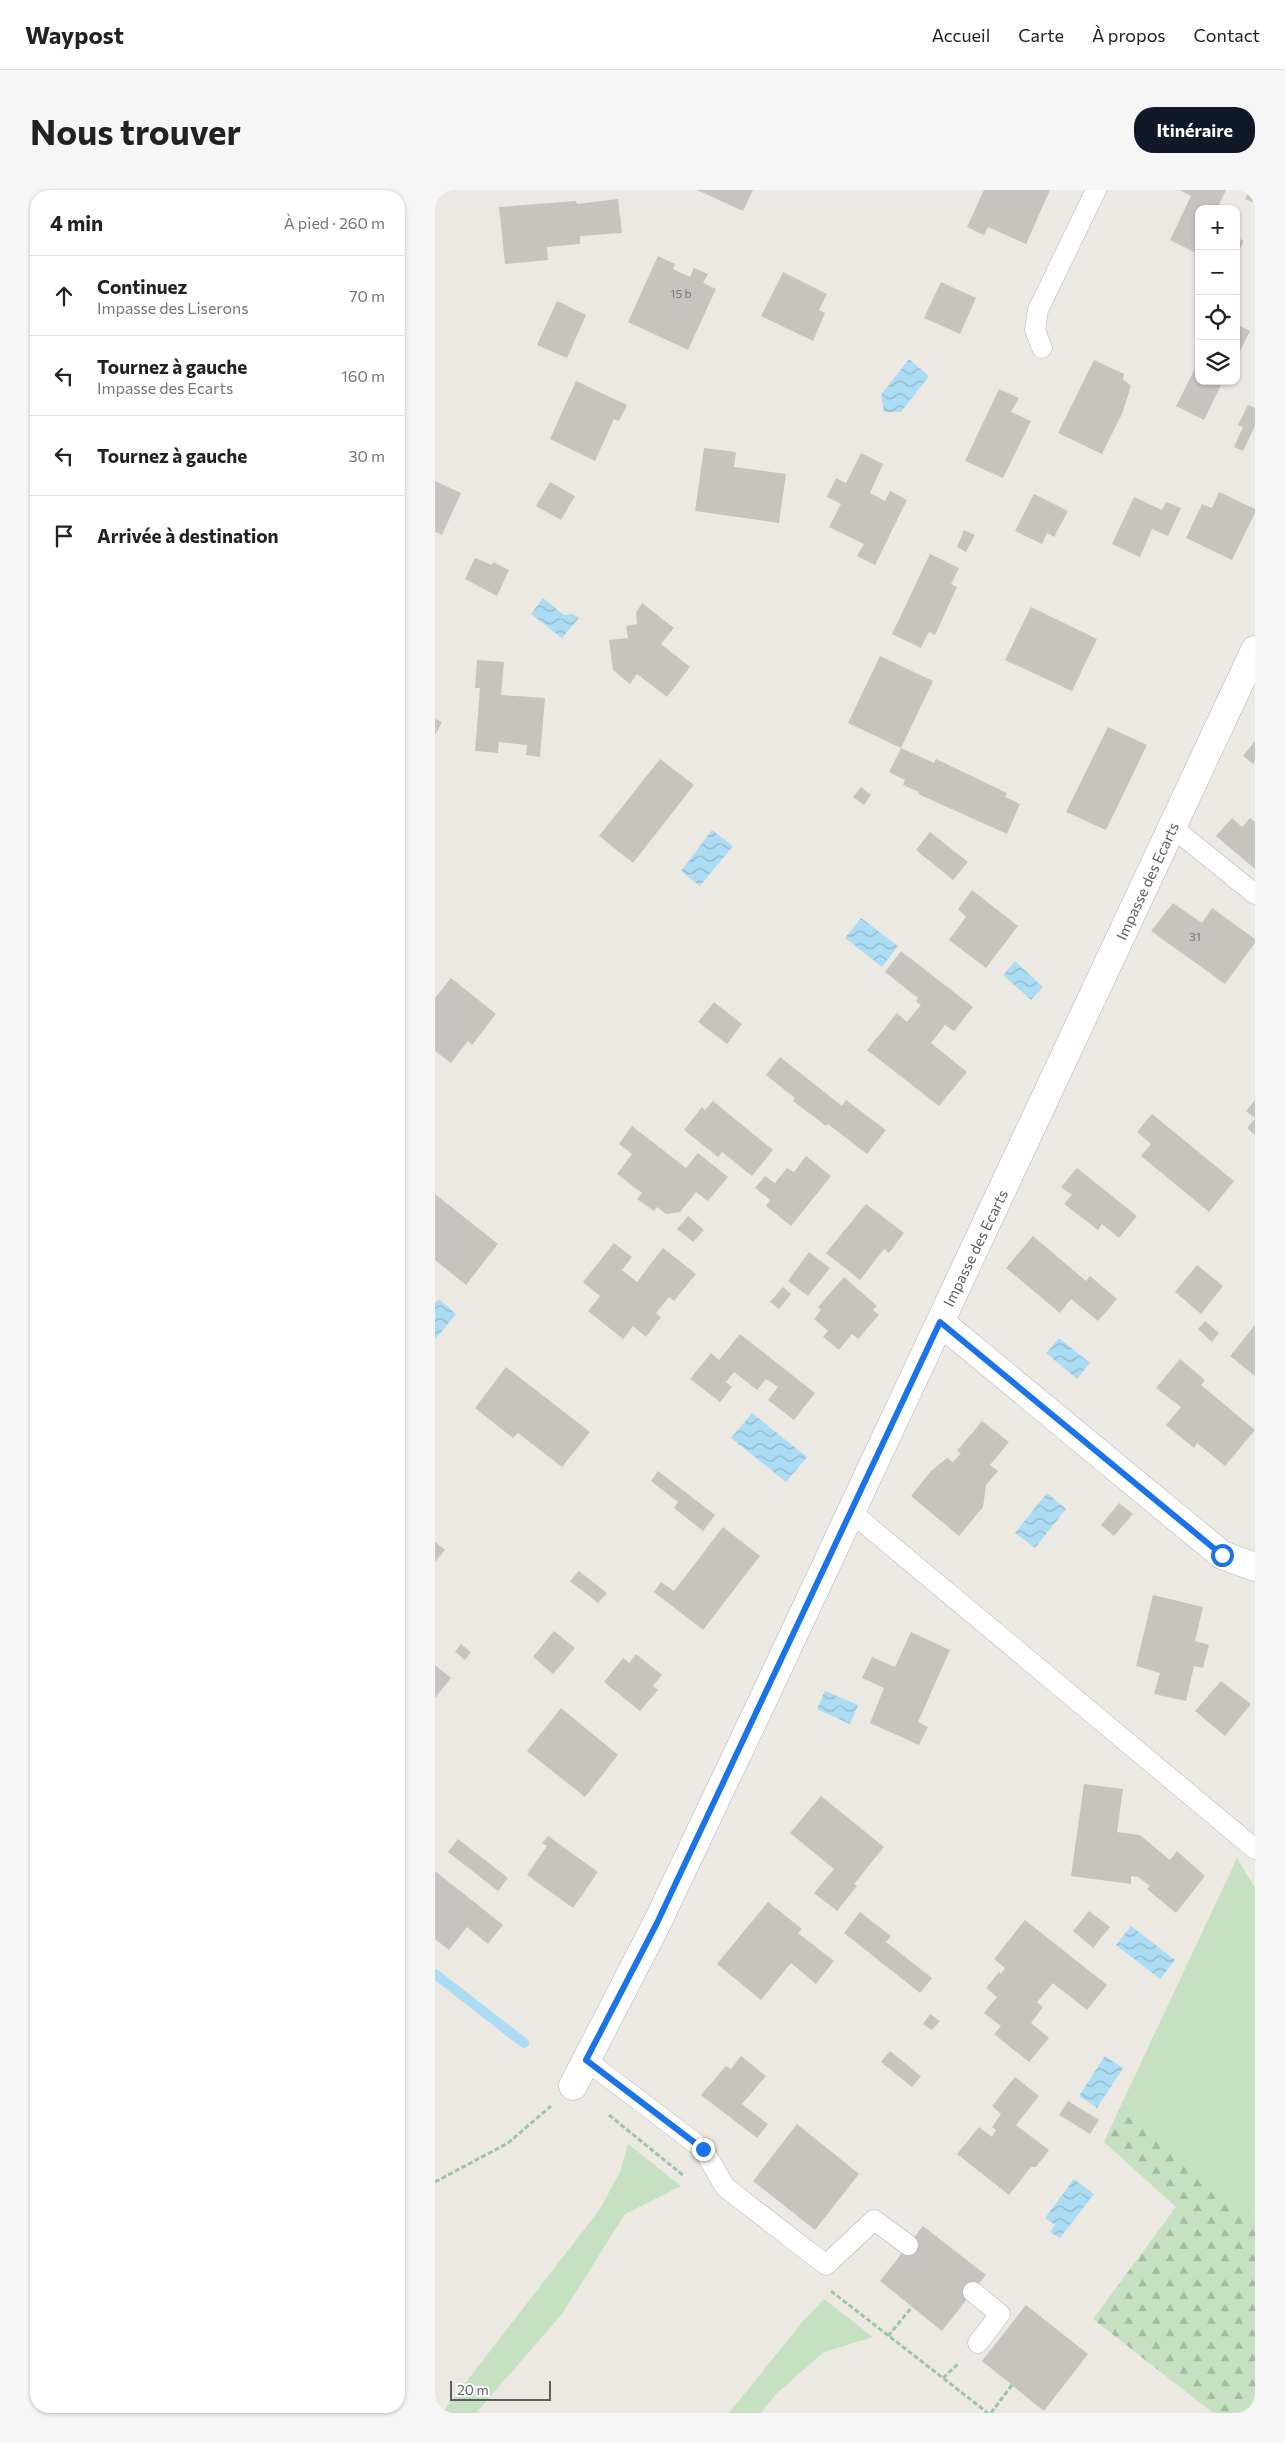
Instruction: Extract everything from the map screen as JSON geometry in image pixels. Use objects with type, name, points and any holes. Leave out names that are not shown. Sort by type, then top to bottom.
[{"type":"street","name":"Impasse des Ecarts","points":[[573,2086],[657,1923],[1255,650]]},
{"type":"street","points":[[940,1322],[1222,1555],[1255,1568]]},
{"type":"lane","points":[[1042,348],[1035,330],[1038,310],[1096,190]]},
{"type":"lane","points":[[1172,827],[1255,894]]},
{"type":"lane","points":[[851,1512],[1255,1849]]},
{"type":"lane","points":[[586,2060],[703,2149],[725,2188],[826,2265],[874,2220],[908,2244]]},
{"type":"lane","points":[[973,2292],[1000,2314],[978,2344]]},
{"type":"path","points":[[435,2182],[508,2143],[573,2086]]},
{"type":"path","points":[[888,2336],[912,2307]]},
{"type":"path","points":[[991,2413],[1012,2385]]},
{"type":"green space","points":[[1237,1858],[1255,1888],[1255,2216],[1123,2101]]},
{"type":"green space","points":[[1123,2101],[1255,2216],[1255,2413],[1213,2413],[1093,2319],[1176,2207],[1104,2142]]},
{"type":"green space","points":[[628,2144],[681,2186],[625,2214],[562,2314],[476,2413],[442,2413],[600,2209],[620,2172]]},
{"type":"green space","points":[[824,2299],[873,2337],[824,2352],[777,2393],[761,2413],[729,2413],[804,2320]]},
{"type":"water","points":[[909,359],[929,376],[901,412],[884,412],[881,395]]},
{"type":"water","points":[[543,598],[564,615],[573,614],[579,618],[562,638],[531,614]]},
{"type":"water","points":[[712,830],[733,846],[700,886],[681,871]]},
{"type":"water","points":[[861,918],[898,946],[882,967],[845,938]]},
{"type":"water","points":[[1015,961],[1043,987],[1031,1000],[1003,975]]},
{"type":"water","points":[[439,1299],[456,1314],[435,1340],[435,1303]]},
{"type":"water","points":[[1059,1338],[1090,1363],[1077,1379],[1046,1353]]},
{"type":"water","points":[[752,1413],[807,1457],[786,1482],[731,1438]]},
{"type":"water","points":[[1047,1493],[1066,1509],[1035,1548],[1015,1533]]},
{"type":"water","points":[[825,1691],[858,1705],[850,1724],[817,1709]]},
{"type":"water","points":[[1131,1926],[1175,1960],[1160,1979],[1116,1945]]},
{"type":"water","points":[[1105,2056],[1123,2068],[1097,2108],[1079,2096]]},
{"type":"water","points":[[1074,2179],[1094,2194],[1060,2238],[1050,2232],[1055,2225],[1045,2218]]},
{"type":"building","points":[[697,190],[753,190],[743,211]]},
{"type":"building","points":[[984,190],[1050,190],[1026,244],[988,227],[984,235],[967,227]]},
{"type":"building","points":[[1179,190],[1226,190],[1219,205],[1195,205],[1195,252],[1170,240],[1191,196]]},
{"type":"building","points":[[1250,190],[1255,190],[1255,203],[1245,199]]},
{"type":"building","points":[[618,199],[622,233],[580,236],[580,244],[547,247],[548,260],[505,264],[499,207],[576,201],[577,204]]},
{"type":"building","points":[[1240,239],[1244,241],[1240,248]]},
{"type":"building","points":[[658,256],[675,264],[673,269],[690,277],[694,268],[708,274],[703,283],[716,289],[688,350],[628,322]]},
{"type":"building","points":[[783,272],[827,294],[819,310],[825,313],[813,341],[761,316]]},
{"type":"building","points":[[941,282],[976,298],[960,334],[924,318]]},
{"type":"building","points":[[557,301],[586,315],[567,358],[537,345]]},
{"type":"building","points":[[1240,326],[1250,331],[1240,351]]},
{"type":"building","points":[[1094,360],[1124,374],[1123,379],[1131,386],[1122,414],[1102,454],[1058,433]]},
{"type":"building","points":[[1195,369],[1195,385],[1221,385],[1204,420],[1176,406]]},
{"type":"building","points":[[576,381],[627,405],[619,421],[614,419],[595,461],[550,439]]},
{"type":"building","points":[[999,389],[1019,398],[1011,412],[1031,421],[1003,478],[965,461]]},
{"type":"building","points":[[1248,405],[1255,408],[1255,426],[1243,451],[1234,447],[1243,427],[1238,425]]},
{"type":"building","points":[[704,448],[736,452],[734,467],[786,474],[779,523],[695,511]]},
{"type":"building","points":[[861,453],[883,464],[870,493],[885,501],[890,491],[907,500],[875,565],[857,556],[864,544],[829,527],[841,504],[827,497],[836,478],[846,483]]},
{"type":"building","points":[[435,481],[461,493],[442,535],[435,532]]},
{"type":"building","points":[[550,482],[575,496],[561,520],[536,506]]},
{"type":"building","points":[[1219,492],[1255,509],[1255,513],[1232,560],[1186,538],[1202,504],[1212,508]]},
{"type":"building","points":[[1034,494],[1068,511],[1054,537],[1047,533],[1042,544],[1015,531]]},
{"type":"building","points":[[1134,497],[1162,510],[1166,502],[1181,508],[1168,536],[1152,529],[1140,557],[1112,544]]},
{"type":"building","points":[[964,530],[975,535],[966,552],[957,547]]},
{"type":"building","points":[[930,554],[959,568],[951,584],[957,587],[935,635],[929,632],[921,648],[892,634]]},
{"type":"building","points":[[475,558],[492,565],[493,562],[509,570],[497,596],[465,579]]},
{"type":"building","points":[[642,603],[674,628],[661,644],[690,667],[667,697],[637,674],[630,684],[613,670],[609,640],[628,638],[626,626],[637,624],[636,613]]},
{"type":"building","points":[[1031,607],[1097,639],[1072,691],[1005,660]]},
{"type":"building","points":[[880,656],[933,681],[901,748],[848,723]]},
{"type":"building","points":[[477,660],[504,662],[501,695],[545,698],[540,757],[526,755],[527,745],[499,742],[498,753],[475,751],[480,688],[475,688]]},
{"type":"building","points":[[435,719],[442,722],[435,735]]},
{"type":"building","points":[[1108,727],[1147,745],[1106,830],[1066,812]]},
{"type":"building","points":[[1255,741],[1255,761],[1253,764],[1243,756]]},
{"type":"building","points":[[901,748],[934,763],[936,759],[1007,793],[1005,797],[1020,804],[1007,834],[918,794],[919,792],[903,785],[905,780],[889,772]]},
{"type":"building","points":[[660,759],[694,785],[633,863],[599,836]]},
{"type":"building","points":[[861,787],[871,795],[864,805],[853,797]]},
{"type":"building","points":[[1232,818],[1242,827],[1250,818],[1255,822],[1255,869],[1216,836]]},
{"type":"building","points":[[930,832],[968,862],[953,880],[916,850]]},
{"type":"building","points":[[972,890],[1018,926],[986,968],[949,940],[966,917],[958,909]]},
{"type":"building","points":[[1173,903],[1202,923],[1212,908],[1255,939],[1255,943],[1225,984],[1151,931]]},
{"type":"building","points":[[901,951],[973,1007],[954,1031],[945,1025],[931,1043],[967,1072],[939,1106],[867,1050],[897,1013],[907,1022],[921,1005],[916,1002],[918,998],[885,972]]},
{"type":"building","points":[[451,978],[496,1014],[472,1045],[468,1041],[451,1063],[435,1051],[435,998]]},
{"type":"building","points":[[714,1002],[742,1024],[727,1044],[698,1022]]},
{"type":"building","points":[[780,1057],[842,1106],[846,1100],[886,1130],[867,1154],[828,1124],[826,1126],[793,1101],[795,1098],[766,1075]]},
{"type":"building","points":[[1255,1100],[1255,1118],[1246,1111]]},
{"type":"building","points":[[713,1101],[773,1150],[752,1176],[722,1152],[718,1157],[684,1130],[702,1107],[705,1110]]},
{"type":"building","points":[[1152,1114],[1234,1181],[1209,1212],[1141,1156],[1151,1144],[1137,1132]]},
{"type":"building","points":[[1255,1119],[1255,1135],[1247,1128]]},
{"type":"building","points":[[632,1126],[686,1168],[698,1153],[728,1177],[708,1201],[696,1192],[680,1212],[666,1214],[657,1207],[654,1211],[637,1199],[642,1193],[617,1174],[632,1154],[619,1144]]},
{"type":"building","points":[[806,1156],[831,1176],[791,1226],[766,1206],[770,1200],[755,1188],[765,1176],[775,1183],[787,1168],[794,1172]]},
{"type":"building","points":[[1077,1168],[1137,1216],[1119,1238],[1102,1224],[1098,1230],[1064,1204],[1072,1195],[1061,1187]]},
{"type":"building","points":[[435,1194],[498,1244],[466,1285],[435,1260]]},
{"type":"building","points":[[866,1204],[904,1233],[889,1253],[884,1249],[860,1280],[826,1253]]},
{"type":"building","points":[[688,1216],[704,1230],[693,1242],[677,1229]]},
{"type":"building","points":[[1033,1236],[1086,1281],[1090,1276],[1117,1299],[1098,1321],[1071,1299],[1060,1313],[1006,1268]]},
{"type":"building","points":[[614,1243],[632,1257],[622,1270],[637,1282],[663,1248],[696,1274],[674,1301],[669,1297],[656,1313],[661,1317],[646,1337],[633,1326],[623,1339],[588,1311],[600,1296],[583,1282]]},
{"type":"building","points":[[809,1252],[830,1268],[808,1296],[788,1281]]},
{"type":"building","points":[[1197,1265],[1223,1286],[1201,1314],[1175,1292]]},
{"type":"building","points":[[844,1277],[877,1306],[873,1310],[879,1315],[858,1339],[852,1334],[839,1350],[823,1337],[828,1331],[814,1319],[821,1310],[818,1307]]},
{"type":"building","points":[[783,1287],[791,1294],[779,1309],[770,1302]]},
{"type":"building","points":[[1205,1321],[1219,1333],[1212,1342],[1198,1329]]},
{"type":"building","points":[[1255,1325],[1255,1376],[1230,1356]]},
{"type":"building","points":[[740,1334],[815,1393],[794,1420],[768,1400],[778,1387],[766,1379],[757,1390],[734,1372],[726,1382],[732,1387],[720,1402],[690,1379],[711,1353],[719,1360]]},
{"type":"building","points":[[1180,1359],[1205,1380],[1201,1385],[1255,1430],[1225,1466],[1197,1443],[1194,1448],[1166,1425],[1181,1407],[1156,1388]]},
{"type":"building","points":[[506,1367],[590,1432],[562,1467],[518,1433],[513,1438],[475,1408]]},
{"type":"building","points":[[982,1421],[1009,1442],[990,1465],[998,1471],[986,1485],[983,1507],[959,1536],[911,1496],[931,1471],[947,1458],[953,1462],[961,1453],[957,1451]]},
{"type":"building","points":[[658,1471],[715,1515],[703,1531],[674,1508],[678,1502],[651,1481]]},
{"type":"building","points":[[1119,1503],[1133,1514],[1114,1536],[1101,1525]]},
{"type":"building","points":[[723,1527],[760,1556],[703,1630],[654,1592],[661,1582],[674,1591]]},
{"type":"building","points":[[435,1542],[445,1550],[435,1562]]},
{"type":"building","points":[[579,1571],[607,1593],[598,1603],[570,1581]]},
{"type":"building","points":[[1153,1595],[1203,1607],[1195,1641],[1209,1645],[1203,1668],[1194,1666],[1186,1701],[1154,1694],[1160,1673],[1136,1666]]},
{"type":"building","points":[[554,1631],[575,1648],[553,1674],[533,1657]]},
{"type":"building","points":[[911,1632],[950,1650],[918,1722],[928,1727],[919,1745],[870,1723],[884,1688],[862,1678],[872,1657],[895,1667]]},
{"type":"building","points":[[461,1644],[471,1652],[465,1660],[455,1652]]},
{"type":"building","points":[[636,1654],[662,1675],[653,1686],[658,1690],[640,1711],[604,1682],[623,1658],[629,1663]]},
{"type":"building","points":[[435,1665],[451,1678],[435,1698]]},
{"type":"building","points":[[1221,1681],[1251,1704],[1225,1736],[1195,1711]]},
{"type":"building","points":[[561,1708],[618,1755],[585,1797],[527,1751]]},
{"type":"building","points":[[1084,1784],[1123,1789],[1117,1832],[1140,1835],[1170,1860],[1177,1851],[1205,1876],[1176,1913],[1147,1889],[1150,1886],[1138,1877],[1131,1876],[1131,1884],[1071,1876]]},
{"type":"building","points":[[821,1796],[884,1847],[854,1884],[857,1886],[837,1911],[814,1893],[834,1869],[790,1833]]},
{"type":"building","points":[[548,1836],[598,1872],[573,1908],[527,1875],[547,1846],[542,1843]]},
{"type":"building","points":[[458,1839],[508,1878],[498,1891],[448,1852]]},
{"type":"building","points":[[435,1871],[503,1925],[488,1944],[467,1927],[449,1950],[435,1939]]},
{"type":"building","points":[[768,1902],[802,1929],[798,1933],[834,1961],[816,1984],[791,1963],[761,2000],[717,1964]]},
{"type":"building","points":[[1089,1911],[1110,1927],[1093,1948],[1073,1931]]},
{"type":"building","points":[[860,1912],[891,1936],[886,1942],[932,1978],[920,1993],[844,1933]]},
{"type":"building","points":[[1025,1920],[1107,1985],[1087,2010],[1053,1983],[1037,2002],[1043,2007],[1031,2023],[1049,2038],[1029,2062],[994,2034],[1001,2026],[984,2013],[997,1997],[986,1988],[999,1972],[1001,1974],[1005,1968],[994,1959]]},
{"type":"building","points":[[930,2014],[940,2021],[932,2030],[923,2024]]},
{"type":"building","points":[[890,2051],[921,2076],[912,2087],[881,2062]]},
{"type":"building","points":[[741,2056],[766,2076],[742,2104],[768,2124],[757,2138],[701,2095],[726,2066],[731,2069]]},
{"type":"building","points":[[1015,2077],[1039,2096],[1016,2125],[1049,2150],[1036,2167],[1031,2167],[1009,2195],[957,2154],[979,2127],[992,2137],[996,2130],[992,2127],[1001,2114],[992,2106]]},
{"type":"building","points":[[1068,2101],[1099,2120],[1090,2134],[1059,2115]]},
{"type":"building","points":[[797,2124],[859,2174],[815,2230],[753,2181]]},
{"type":"building","points":[[923,2226],[986,2275],[942,2331],[880,2281]]},
{"type":"building","points":[[1026,2305],[1088,2354],[1044,2411],[982,2361]]},
{"type":"waterway","points":[[435,1974],[524,2043]]},
{"type":"route","points":[[703,2149],[586,2060],[657,1923],[940,1322],[1222,1555]]}]
